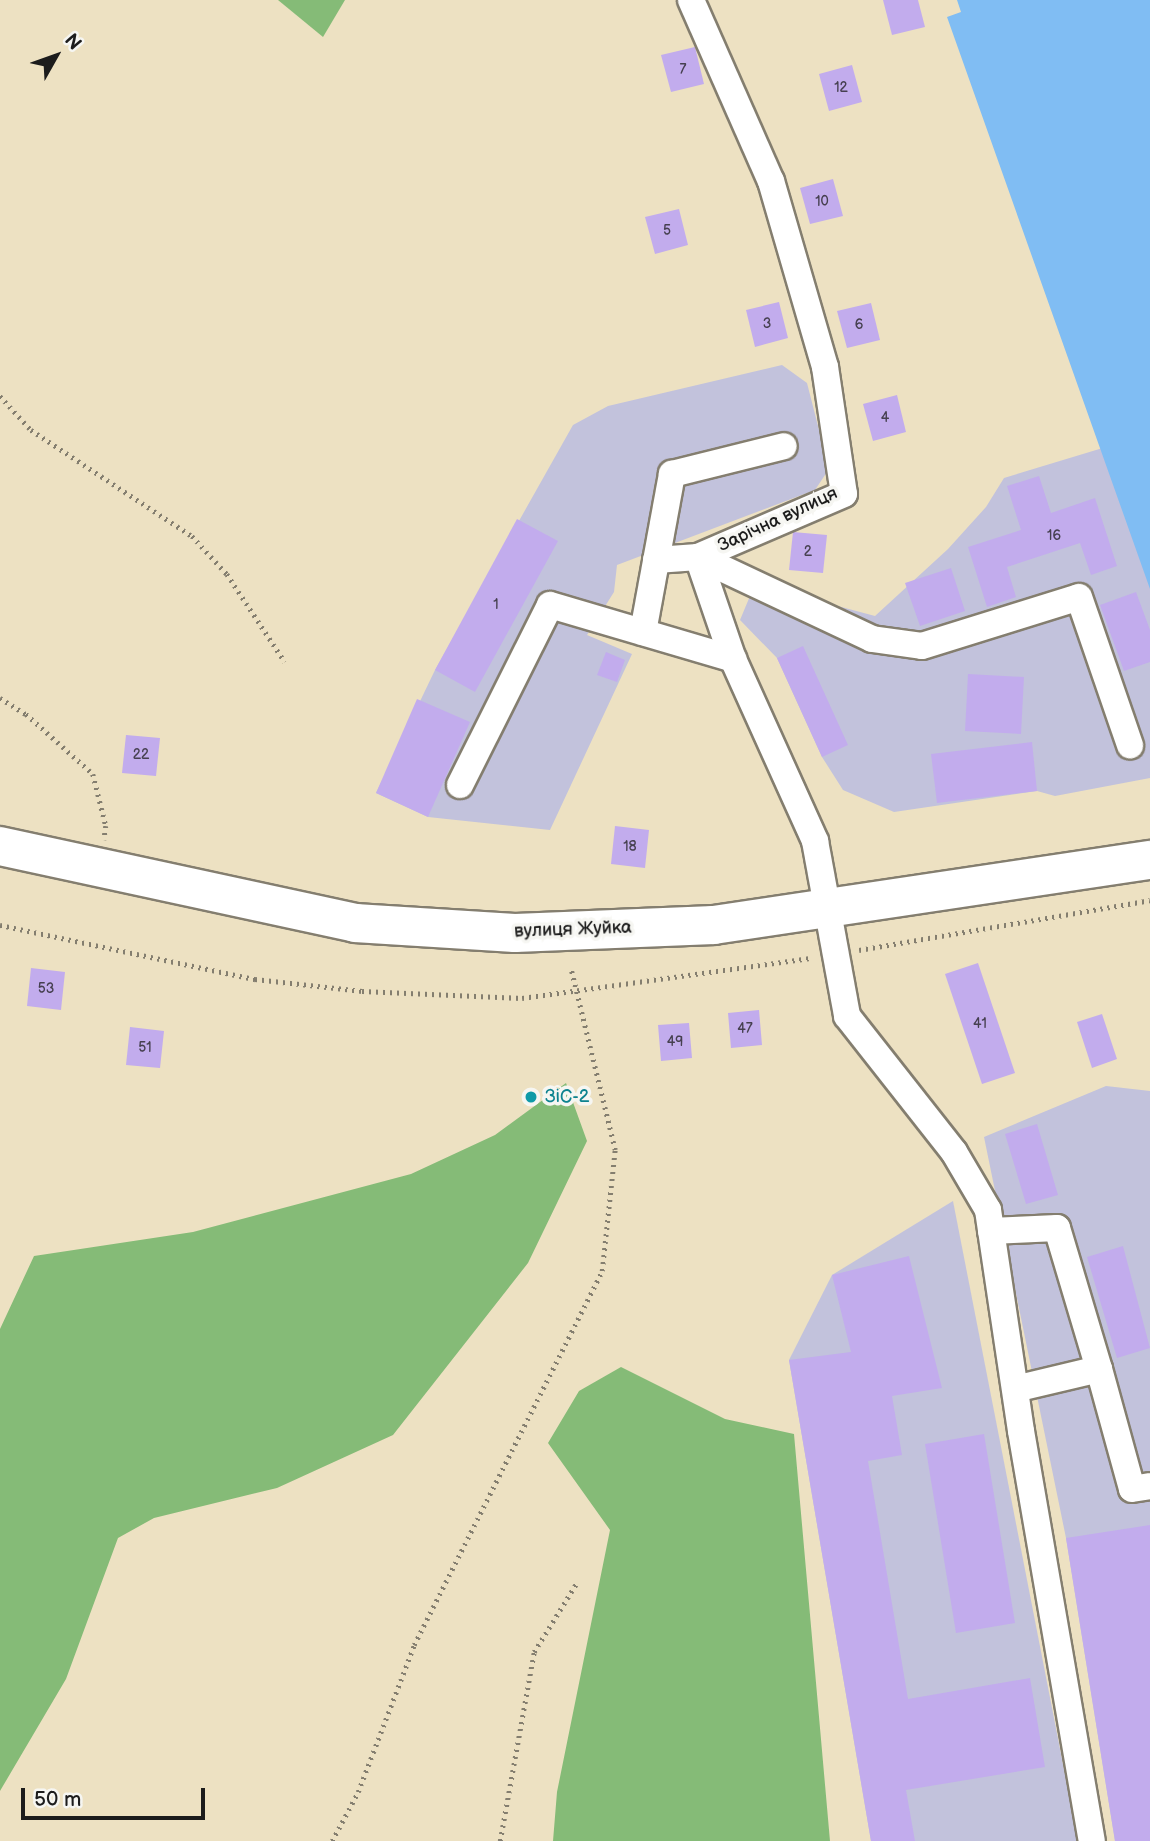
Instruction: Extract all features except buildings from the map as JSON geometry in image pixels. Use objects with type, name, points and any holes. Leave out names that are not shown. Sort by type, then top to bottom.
[{"type":"highway","name":"вулиця Жуйка","points":[[0,846],[355,923],[515,933],[714,925],[827,906],[1150,860]]},
{"type":"street","name":"Зарічна вулиця","points":[[691,0],[771,181],[825,367],[845,494],[698,557],[733,659],[815,841],[847,1016],[954,1152],[988,1210],[1015,1389],[1093,1841]]},
{"type":"street","points":[[643,632],[672,474],[784,446]]},
{"type":"street","points":[[656,560],[698,557],[872,639],[922,646],[1079,597],[1130,745]]},
{"type":"street","points":[[460,785],[550,605],[733,659]]},
{"type":"street","points":[[991,1231],[1057,1228],[1132,1489],[1150,1486]]},
{"type":"street","points":[[1015,1389],[1099,1369]]},
{"type":"path","points":[[0,396],[31,430],[192,536],[227,574],[285,662]]},
{"type":"path","points":[[0,698],[26,714],[93,774],[106,826],[101,868]]},
{"type":"path","points":[[1112,906],[1150,900]]},
{"type":"path","points":[[332,1841],[358,1791],[414,1645],[602,1271],[615,1150],[571,970]]},
{"type":"path","points":[[500,1841],[534,1652],[576,1584]]},
{"type":"shaded area","points":[[782,365],[807,383],[829,469],[815,490],[617,565],[614,592],[587,635],[632,654],[550,830],[428,817],[376,793],[435,670],[573,425],[608,406]]},
{"type":"shaded area","points":[[1106,447],[1150,578],[1150,778],[1055,796],[1037,791],[894,812],[843,790],[822,757],[777,658],[740,620],[755,584],[875,616],[948,549],[986,507],[1004,478]]},
{"type":"shaded area","points":[[1106,1086],[1150,1091],[1150,1841],[1115,1841],[1066,1538],[984,1137]]},
{"type":"shaded area","points":[[953,1201],[1078,1841],[871,1841],[789,1360],[832,1275]]},
{"type":"green space","points":[[278,0],[345,0],[323,37]]},
{"type":"green space","points":[[566,1083],[587,1141],[528,1263],[393,1435],[277,1488],[154,1518],[118,1538],[66,1679],[0,1791],[0,1329],[34,1256],[193,1232],[411,1174],[495,1135]]},
{"type":"green space","points":[[621,1367],[725,1419],[794,1434],[830,1841],[553,1841],[557,1792],[610,1530],[548,1443],[579,1391]]},
{"type":"water","points":[[957,0],[1150,0],[1150,589],[947,17],[961,12]]},
{"type":"place","name":"ЗіС-2","points":[[531,1097]]}]
